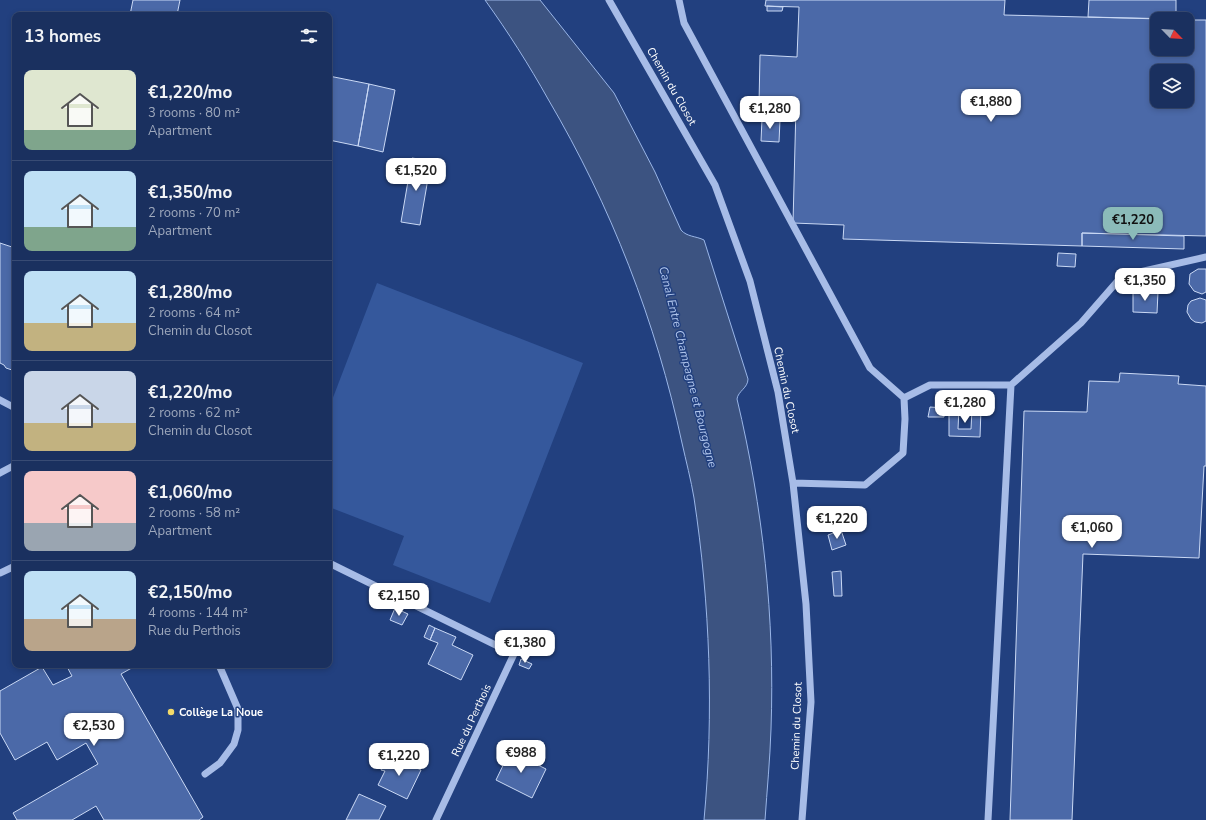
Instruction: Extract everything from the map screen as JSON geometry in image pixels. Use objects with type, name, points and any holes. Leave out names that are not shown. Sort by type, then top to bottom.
[{"type":"street","name":"Chemin du Closot","points":[[609,0],[715,185],[750,281],[778,392],[793,483],[806,604],[811,702],[802,820]]},
{"type":"street","points":[[679,0],[684,23],[870,368],[904,398],[905,420],[903,453],[865,485],[793,483]]},
{"type":"street","points":[[904,398],[930,385],[1011,385],[1081,323],[1122,276],[1206,257]]},
{"type":"street","points":[[988,820],[1011,385]]},
{"type":"street","points":[[0,400],[12,406]]},
{"type":"street","points":[[0,473],[12,467]]},
{"type":"street","name":"Rue du Perthois","points":[[332,564],[514,654],[436,820]]},
{"type":"street","points":[[0,573],[12,567]]},
{"type":"street","points":[[205,774],[220,763],[234,744],[238,730],[238,709],[220,668]]},
{"type":"shaded area","points":[[377,283],[583,363],[490,603],[393,565],[404,536],[332,508],[332,400]]},
{"type":"water","name":"Canal Entre Champagne et Bourgogne","points":[[485,0],[540,0],[614,93],[655,172],[681,230],[689,235],[704,240],[748,379],[748,382],[737,399],[754,481],[760,522],[769,605],[771,646],[771,729],[765,820],[704,820],[709,739],[709,659],[704,578],[693,491],[659,353],[629,266],[592,181],[571,140],[533,74],[510,36]]},
{"type":"building","points":[[133,0],[180,0],[178,12],[131,12]]},
{"type":"building","points":[[766,0],[1005,0],[1004,15],[1150,19],[1150,56],[1194,56],[1194,20],[1206,20],[1206,236],[1082,233],[1082,246],[843,239],[844,225],[793,223],[796,106],[759,104],[760,55],[797,57],[799,7],[765,6]]},
{"type":"building","points":[[1089,0],[1176,0],[1176,12],[1150,12],[1150,18],[1088,17]]},
{"type":"building","points":[[767,6],[783,7],[782,11],[767,11]]},
{"type":"building","points":[[332,77],[369,84],[358,146],[332,141]]},
{"type":"building","points":[[369,84],[395,90],[383,152],[358,146]]},
{"type":"building","points":[[762,119],[780,120],[779,142],[761,141]]},
{"type":"building","points":[[412,158],[431,161],[420,225],[401,222]]},
{"type":"building","points":[[1082,233],[1184,236],[1184,249],[1082,246]]},
{"type":"building","points":[[0,243],[12,247],[12,370],[6,368],[0,363]]},
{"type":"building","points":[[1058,253],[1076,254],[1075,267],[1057,266]]},
{"type":"building","points":[[1198,269],[1206,269],[1206,292],[1202,294],[1194,291],[1189,284],[1190,274]]},
{"type":"building","points":[[1133,292],[1158,292],[1157,313],[1133,312]]},
{"type":"building","points":[[1200,298],[1206,300],[1206,321],[1202,323],[1195,322],[1191,319],[1187,312],[1188,305],[1191,301]]},
{"type":"building","points":[[1120,373],[1179,376],[1178,384],[1206,386],[1206,466],[1204,466],[1199,558],[1083,554],[1072,820],[1010,820],[1024,411],[1087,412],[1089,381],[1119,382]]},
{"type":"building","points":[[930,407],[944,408],[944,417],[928,417]]},
{"type":"building","points":[[949,408],[959,408],[958,429],[971,429],[972,409],[981,409],[980,437],[949,436]]},
{"type":"building","points":[[841,530],[846,545],[832,550],[828,535]]},
{"type":"building","points":[[841,571],[842,596],[834,596],[832,572]]},
{"type":"building","points":[[395,608],[408,614],[402,625],[390,620]]},
{"type":"building","points":[[429,625],[435,628],[430,640],[424,637]]},
{"type":"building","points":[[435,628],[456,637],[452,645],[473,655],[461,680],[428,664],[438,643],[430,640]]},
{"type":"building","points":[[521,659],[532,664],[529,669],[519,665]]},
{"type":"building","points":[[40,668],[43,668],[53,685],[72,676],[68,668],[132,668],[121,674],[203,817],[199,820],[104,820],[96,806],[72,820],[17,820],[13,813],[98,764],[86,743],[57,760],[47,742],[15,760],[0,733],[0,691]]},
{"type":"building","points":[[510,751],[546,769],[532,798],[496,780]]},
{"type":"building","points":[[392,756],[421,770],[407,799],[378,785],[385,771],[381,770],[385,761],[388,763]]},
{"type":"building","points":[[359,794],[386,806],[379,820],[346,820]]},
{"type":"place","name":"Collège La Noue","points":[[171,712]]}]
